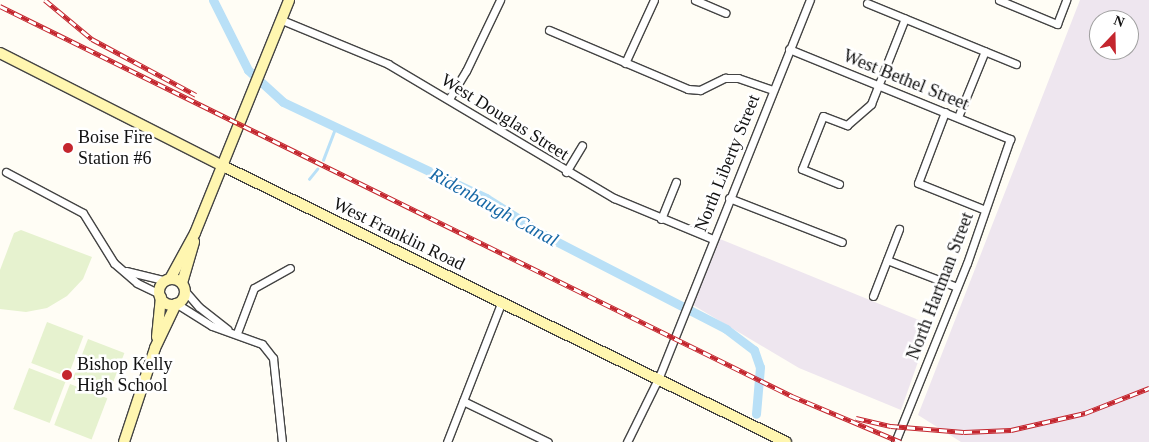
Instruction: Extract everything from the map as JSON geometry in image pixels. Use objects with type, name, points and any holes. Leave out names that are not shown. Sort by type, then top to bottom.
[{"type":"main road","points":[[155,348],[160,295],[195,233],[241,125],[289,0]]},
{"type":"main road","name":"West Franklin Road","points":[[0,53],[223,166],[658,377],[781,440]]},
{"type":"main road","points":[[124,442],[155,348],[183,287],[195,233]]},
{"type":"main road","points":[[169,280],[183,287]]},
{"type":"main road","points":[[160,295],[166,303],[176,304]]},
{"type":"street","points":[[449,99],[466,71],[500,0]]},
{"type":"street","points":[[625,63],[654,0]]},
{"type":"street","points":[[695,0],[725,13]]},
{"type":"street","name":"North Liberty Street","points":[[626,442],[658,377],[772,90],[810,0]]},
{"type":"street","points":[[999,0],[1056,24],[1066,0]]},
{"type":"street","points":[[867,3],[1016,64]]},
{"type":"street","points":[[839,184],[802,168],[819,124],[823,116],[847,125],[871,104],[905,18]]},
{"type":"street","name":"West Douglas Street","points":[[282,20],[388,64],[449,99],[566,172],[661,219],[713,240]]},
{"type":"street","points":[[549,30],[688,90],[700,90],[725,78],[738,78],[772,90]]},
{"type":"street","name":"West Bethel Street","points":[[789,49],[1010,139]]},
{"type":"street","points":[[958,117],[985,51]]},
{"type":"street","points":[[945,112],[918,182],[985,210]]},
{"type":"street","name":"North Hartman Street","points":[[895,442],[957,287],[1010,139]]},
{"type":"street","points":[[566,172],[582,145]]},
{"type":"street","points":[[6,172],[83,213],[114,262],[137,282],[160,295]]},
{"type":"street","points":[[661,219],[676,182]]},
{"type":"street","points":[[729,198],[842,242]]},
{"type":"street","points":[[873,296],[899,229]]},
{"type":"street","points":[[887,260],[957,287]]},
{"type":"street","points":[[233,332],[254,288],[290,268]]},
{"type":"street","points":[[125,271],[169,280]]},
{"type":"street","points":[[183,287],[199,307],[233,332]]},
{"type":"street","points":[[447,442],[502,301]]},
{"type":"street","points":[[176,304],[212,326],[262,344],[273,358],[282,442]]},
{"type":"street","points":[[463,400],[548,442]]},
{"type":"shaded area","points":[[1080,0],[1149,0],[1149,442],[961,442],[918,415]]},
{"type":"shaded area","points":[[720,239],[931,325],[901,410],[799,368],[693,305]]},
{"type":"green space","points":[[21,230],[92,257],[83,279],[67,296],[47,308],[26,312],[0,309],[0,270],[14,233]]},
{"type":"green space","points":[[47,322],[83,336],[68,377],[31,363]]},
{"type":"green space","points":[[88,339],[124,353],[109,393],[73,379]]},
{"type":"green space","points":[[29,368],[65,382],[50,423],[13,409]]},
{"type":"green space","points":[[70,384],[107,398],[92,439],[54,425]]},
{"type":"waterway","name":"Ridenbaugh Canal","points":[[213,0],[248,70],[283,102],[486,198],[546,236],[726,329],[754,350],[760,367],[756,414]]},
{"type":"waterway","points":[[323,160],[336,126]]},
{"type":"waterway","points":[[309,179],[317,169]]},
{"type":"railway","points":[[45,0],[92,39],[196,95]]},
{"type":"railway","points":[[0,6],[792,396],[901,442]]},
{"type":"railway","points":[[856,418],[891,426],[964,432],[1011,430],[1085,413],[1149,388]]},
{"type":"place","name":"Boise Fire Station #6","points":[[68,148]]},
{"type":"place","name":"Bishop Kelly High School","points":[[67,375]]}]
